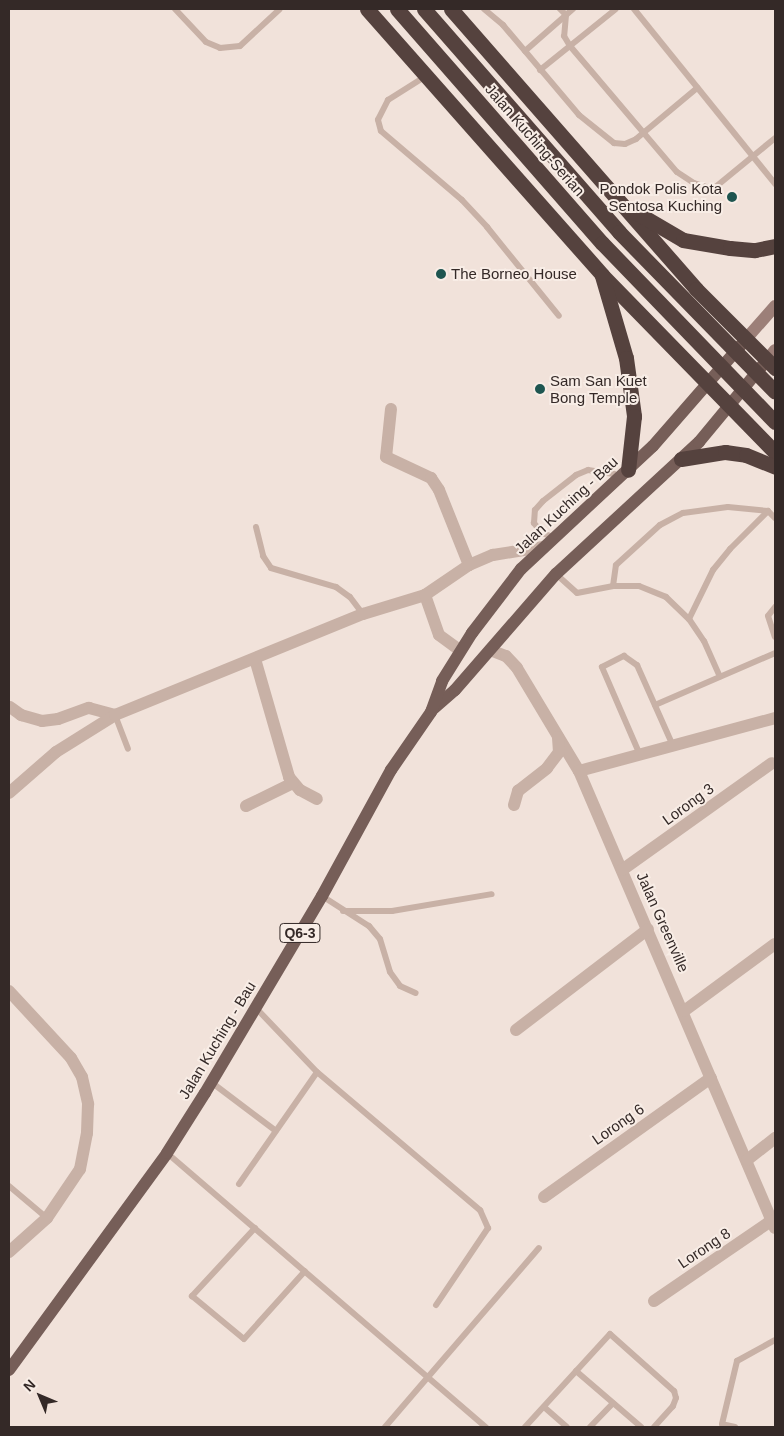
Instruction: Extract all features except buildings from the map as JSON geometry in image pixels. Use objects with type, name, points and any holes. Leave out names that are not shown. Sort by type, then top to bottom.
[{"type":"highway","points":[[367,9],[602,275],[775,452]]},
{"type":"highway","name":"Jalan Kuching-Serian","points":[[397,9],[602,243],[775,422]]},
{"type":"highway","name":"Jalan Kuching-Serian","points":[[424,9],[619,232],[775,392]]},
{"type":"highway","points":[[451,9],[696,289],[746,339],[773,359]]},
{"type":"highway","points":[[619,201],[683,240],[730,248],[756,250],[775,246]]},
{"type":"highway","points":[[602,275],[626,358],[634,416],[622,475]]},
{"type":"highway","points":[[681,460],[725,452],[746,455],[775,467]]},
{"type":"main road","points":[[746,339],[775,306]]},
{"type":"main road","name":"Jalan Kuching - Bau","points":[[431,712],[442,681],[460,650],[498,598],[543,546],[622,475],[709,384],[746,339]]},
{"type":"main road","name":"Jalan Kuching - Bau","points":[[9,1370],[167,1153],[322,896],[392,770],[431,712],[455,690],[556,574],[681,460],[773,359]]},
{"type":"street","points":[[391,409],[386,457],[430,478],[439,490],[469,565]]},
{"type":"street","points":[[9,794],[56,752],[115,715],[363,614],[426,595],[469,565],[494,554],[543,546]]},
{"type":"street","points":[[426,595],[439,635],[460,650]]},
{"type":"street","name":"Jalan Greenville","points":[[490,650],[506,656],[517,668],[579,771],[684,1011],[773,1225]]},
{"type":"street","points":[[255,659],[285,765],[293,783],[317,799]]},
{"type":"street","points":[[10,707],[21,715],[42,720],[58,719],[90,708],[115,715]]},
{"type":"street","points":[[579,771],[775,718]]},
{"type":"street","points":[[514,805],[518,791],[547,768],[558,752],[558,737]]},
{"type":"street","name":"Lorong 3","points":[[622,870],[772,763]]},
{"type":"street","points":[[246,806],[293,783]]},
{"type":"street","points":[[516,1030],[648,929]]},
{"type":"street","points":[[684,1011],[775,944]]},
{"type":"street","points":[[9,991],[71,1058],[82,1077],[88,1104],[87,1133],[80,1169],[47,1218],[9,1252]]},
{"type":"street","name":"Lorong 6","points":[[544,1197],[711,1078]]},
{"type":"street","points":[[747,1160],[775,1138]]},
{"type":"street","name":"Lorong 8","points":[[654,1301],[773,1225]]},
{"type":"lane","points":[[175,9],[206,42],[220,48],[240,46],[279,9]]},
{"type":"lane","points":[[484,9],[524,51],[579,115],[614,143],[625,144],[644,133],[697,88]]},
{"type":"lane","points":[[560,9],[566,15]]},
{"type":"lane","points":[[524,51],[574,9]]},
{"type":"lane","points":[[540,70],[616,9]]},
{"type":"lane","points":[[634,9],[775,184]]},
{"type":"lane","points":[[566,15],[564,36],[570,46],[677,172],[694,183],[713,189],[775,138]]},
{"type":"lane","points":[[426,76],[388,100],[378,120],[381,131],[462,200],[488,227],[559,316]]},
{"type":"lane","points":[[553,538],[542,533],[534,523],[535,510],[543,500],[576,475],[588,470],[622,475]]},
{"type":"lane","points":[[613,586],[616,565],[660,525],[683,513],[728,507],[768,511],[775,518]]},
{"type":"lane","points":[[689,619],[713,570],[730,549],[768,511]]},
{"type":"lane","points":[[256,527],[263,556],[271,568],[336,587],[350,597],[363,614]]},
{"type":"lane","points":[[556,574],[570,590],[577,593],[613,586],[638,586],[666,597],[689,619],[704,640],[720,677]]},
{"type":"lane","points":[[775,607],[768,615],[775,637]]},
{"type":"lane","points":[[655,705],[775,653]]},
{"type":"lane","points":[[640,755],[603,664],[627,657],[637,665],[674,746]]},
{"type":"lane","points":[[115,715],[128,749]]},
{"type":"lane","points":[[343,911],[392,911],[492,894]]},
{"type":"lane","points":[[322,896],[369,926],[380,939],[390,972],[400,986],[416,993]]},
{"type":"lane","points":[[256,1008],[317,1072],[480,1210],[488,1228],[436,1305]]},
{"type":"lane","points":[[240,1184],[317,1072]]},
{"type":"lane","points":[[211,1082],[276,1131]]},
{"type":"lane","points":[[167,1153],[486,1427]]},
{"type":"lane","points":[[9,1186],[47,1218]]},
{"type":"lane","points":[[254,1228],[192,1296],[244,1340],[305,1271]]},
{"type":"lane","points":[[385,1427],[539,1248]]},
{"type":"lane","points":[[525,1427],[610,1334],[674,1391],[676,1398],[673,1406],[654,1427]]},
{"type":"lane","points":[[735,1427],[722,1424],[737,1361],[775,1340]]},
{"type":"lane","points":[[576,1371],[640,1427]]},
{"type":"lane","points":[[590,1427],[612,1403]]},
{"type":"lane","points":[[544,1407],[567,1427]]},
{"type":"place","name":"Pondok Polis Kota Sentosa Kuching","points":[[732,197]]},
{"type":"place","name":"The Borneo House","points":[[441,274]]},
{"type":"place","name":"Sam San Kuet Bong Temple","points":[[540,389]]}]
